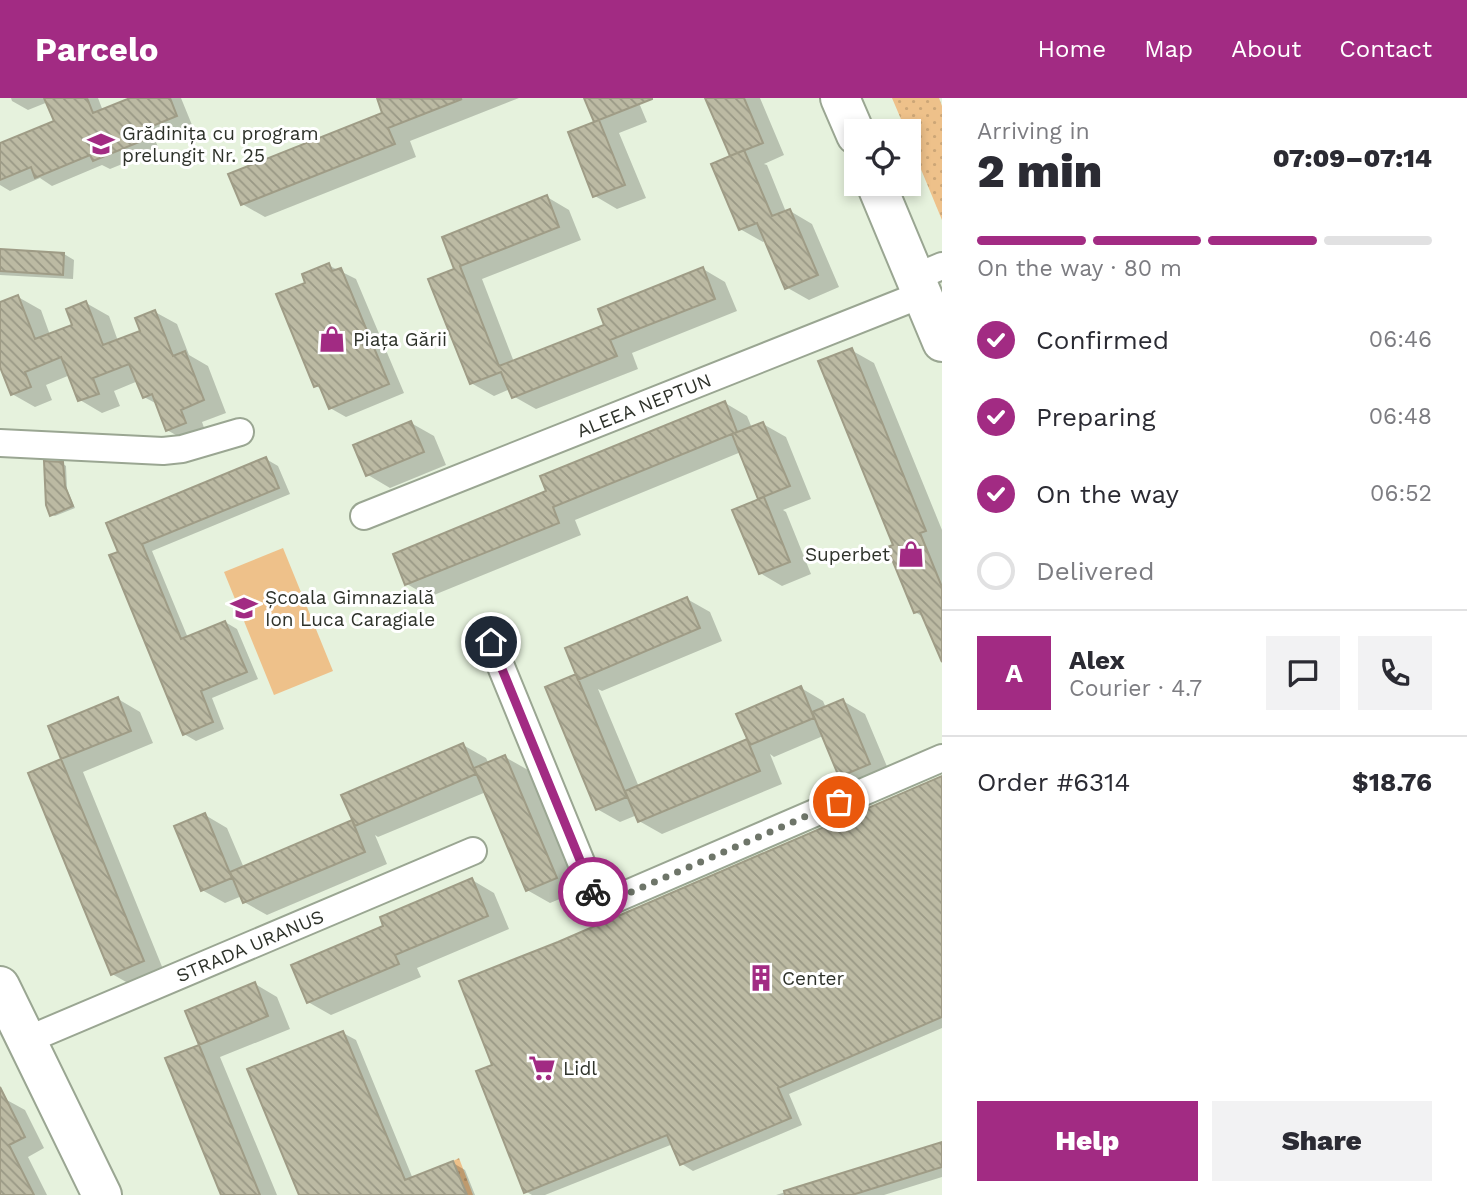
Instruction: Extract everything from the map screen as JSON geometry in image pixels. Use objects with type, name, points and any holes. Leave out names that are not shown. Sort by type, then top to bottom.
[{"type":"street","points":[[840,98],[849,119]]},
{"type":"street","points":[[882,196],[927,279],[942,342]]},
{"type":"street","name":"ALEEA NEPTUN","points":[[364,516],[927,279]]},
{"type":"street","points":[[0,443],[163,451],[201,444],[240,432]]},
{"type":"street","points":[[491,642],[599,906],[942,758]]},
{"type":"street","name":"STRADA URANUS","points":[[27,1040],[473,851]]},
{"type":"street","points":[[0,986],[102,1195]]},
{"type":"shaded area","points":[[892,98],[939,98],[942,106],[942,220],[921,169],[921,119],[901,119]]},
{"type":"shaded area","points":[[283,548],[333,671],[274,695],[224,572]]},
{"type":"shaded area","points":[[459,1158],[473,1195],[467,1195],[453,1161]]},
{"type":"building","points":[[44,98],[87,98],[93,113],[130,98],[170,98],[177,116],[140,131],[144,140],[93,161],[90,155],[35,178],[31,167],[0,180],[0,143],[54,121]]},
{"type":"building","points":[[377,98],[462,99],[388,128],[395,144],[241,205],[228,174],[382,113]]},
{"type":"building","points":[[584,98],[652,98],[652,99],[594,122]]},
{"type":"building","points":[[705,98],[744,98],[763,143],[730,156]]},
{"type":"building","points":[[599,120],[625,185],[593,197],[568,132]]},
{"type":"building","points":[[744,150],[772,216],[790,209],[818,275],[785,289],[757,223],[739,230],[711,164]]},
{"type":"building","points":[[547,195],[559,227],[460,266],[499,366],[604,325],[598,309],[703,267],[715,299],[610,340],[617,356],[512,398],[501,372],[470,384],[428,279],[454,269],[442,237]]},
{"type":"building","points":[[0,249],[64,253],[63,275],[0,271]]},
{"type":"building","name":"Piața Gării","points":[[329,263],[332,271],[341,268],[389,384],[329,409],[319,385],[314,387],[276,294],[305,283],[302,274]]},
{"type":"building","points":[[18,295],[35,339],[72,325],[66,309],[86,301],[103,345],[140,331],[135,318],[155,310],[173,356],[185,351],[204,400],[181,410],[186,423],[166,431],[152,394],[143,398],[129,364],[93,378],[99,394],[78,401],[61,357],[25,372],[31,387],[11,395],[0,367],[0,302]]},
{"type":"building","points":[[852,348],[926,531],[920,533],[942,587],[942,662],[920,611],[914,613],[887,547],[893,545],[818,361]]},
{"type":"building","points":[[725,401],[737,432],[553,507],[559,523],[405,585],[393,554],[546,491],[540,476]]},
{"type":"building","points":[[411,421],[424,452],[366,476],[353,445]]},
{"type":"building","points":[[763,422],[790,486],[758,499],[732,434]]},
{"type":"building","points":[[266,457],[279,488],[142,544],[181,639],[225,621],[247,672],[201,691],[213,722],[183,735],[109,555],[118,552],[106,523]]},
{"type":"building","points":[[44,461],[63,462],[65,486],[73,506],[50,516],[46,505]]},
{"type":"building","points":[[764,497],[790,562],[759,574],[732,510]]},
{"type":"building","points":[[687,597],[700,628],[578,680],[565,648]]},
{"type":"building","points":[[576,674],[627,797],[596,810],[545,687]]},
{"type":"building","points":[[801,686],[814,718],[750,745],[736,714]]},
{"type":"building","points":[[118,697],[131,731],[61,759],[48,726]]},
{"type":"building","points":[[843,699],[870,764],[839,777],[812,712]]},
{"type":"building","points":[[747,739],[760,771],[638,822],[625,791]]},
{"type":"building","points":[[463,743],[476,774],[355,826],[341,795]]},
{"type":"building","points":[[505,755],[557,878],[526,891],[474,768]]},
{"type":"building","points":[[61,759],[144,961],[111,975],[28,773]]},
{"type":"building","name":"Center","points":[[942,776],[942,1017],[778,1088],[791,1118],[680,1165],[667,1135],[524,1193],[476,1071],[492,1065],[459,981],[558,942]]},
{"type":"building","points":[[205,813],[232,878],[201,891],[174,826]]},
{"type":"building","points":[[352,820],[365,852],[243,903],[230,872]]},
{"type":"building","points":[[472,878],[488,916],[395,955],[399,964],[307,1003],[291,965],[383,926],[380,917]]},
{"type":"building","points":[[255,982],[268,1016],[199,1045],[185,1011]]},
{"type":"building","points":[[343,1031],[405,1180],[453,1161],[467,1195],[299,1195],[247,1069]]},
{"type":"building","points":[[199,1045],[260,1195],[221,1195],[165,1058]]},
{"type":"building","points":[[0,1087],[25,1137],[9,1145],[34,1195],[0,1195]]},
{"type":"building","points":[[942,1142],[942,1167],[852,1195],[785,1195],[784,1191]]},
{"type":"way so far","points":[[593,892],[599,906],[839,802]]},
{"type":"place","name":"Grădinița cu program prelungit Nr. 25","points":[[101,144]]},
{"type":"place","name":"Piața Gării","points":[[332,339]]},
{"type":"place","name":"Superbet","points":[[911,554]]},
{"type":"place","name":"Școala Gimnazială Ion Luca Caragiale","points":[[244,608]]},
{"type":"place","name":"Center","points":[[761,978]]},
{"type":"place","name":"Lidl","points":[[542,1068]]},
{"type":"route","points":[[491,642],[593,892]]}]
